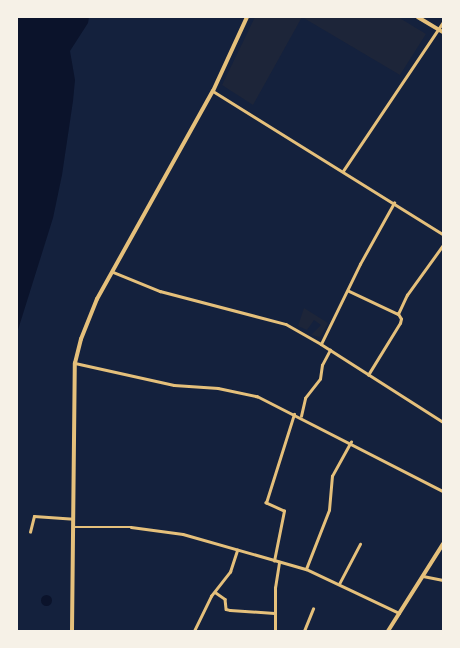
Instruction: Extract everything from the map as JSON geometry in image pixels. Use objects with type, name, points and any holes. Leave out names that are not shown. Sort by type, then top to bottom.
[{"type":"main road","points":[[72,631],[75,363],[81,338],[97,299],[213,90],[247,17]]},
{"type":"main road","points":[[388,631],[443,544]]},
{"type":"street","points":[[418,17],[443,32]]},
{"type":"street","points":[[343,171],[443,22]]},
{"type":"street","points":[[213,90],[443,234]]},
{"type":"street","points":[[322,344],[349,291],[360,264],[394,203]]},
{"type":"street","points":[[398,314],[407,295],[443,245]]},
{"type":"street","points":[[113,272],[160,291],[286,324],[322,344],[443,422]]},
{"type":"street","points":[[349,291],[398,314],[401,319],[368,375]]},
{"type":"street","points":[[301,416],[305,398],[320,379],[322,366],[330,350]]},
{"type":"street","points":[[75,363],[174,385],[240,392],[272,402],[443,491]]},
{"type":"street","points":[[274,560],[284,511],[266,503],[294,414]]},
{"type":"street","points":[[306,569],[329,510],[332,476],[351,442]]},
{"type":"street","points":[[30,532],[34,516],[73,519]]},
{"type":"street","points":[[73,527],[159,529],[306,569],[399,613]]},
{"type":"street","points":[[339,584],[360,544]]},
{"type":"street","points":[[194,631],[215,592],[230,572],[237,550]]},
{"type":"street","points":[[275,631],[274,613],[278,562]]},
{"type":"street","points":[[423,576],[443,580]]},
{"type":"street","points":[[215,592],[225,599],[226,609],[274,613]]},
{"type":"street","points":[[280,631],[304,631],[313,609]]},
{"type":"shaded area","points":[[17,17],[89,17],[88,23],[70,51],[75,80],[62,175],[53,218],[17,333]]},
{"type":"shaded area","points":[[255,17],[302,17],[253,105],[222,85]]},
{"type":"shaded area","points":[[302,17],[398,17],[426,34],[400,75]]},
{"type":"shaded area","points":[[304,308],[328,323],[320,337],[311,335],[321,325],[314,320],[307,330],[298,326]]},
{"type":"shaded area","points":[[46,594],[50,596],[52,600],[50,604],[46,606],[42,604],[40,600],[42,596]]}]
